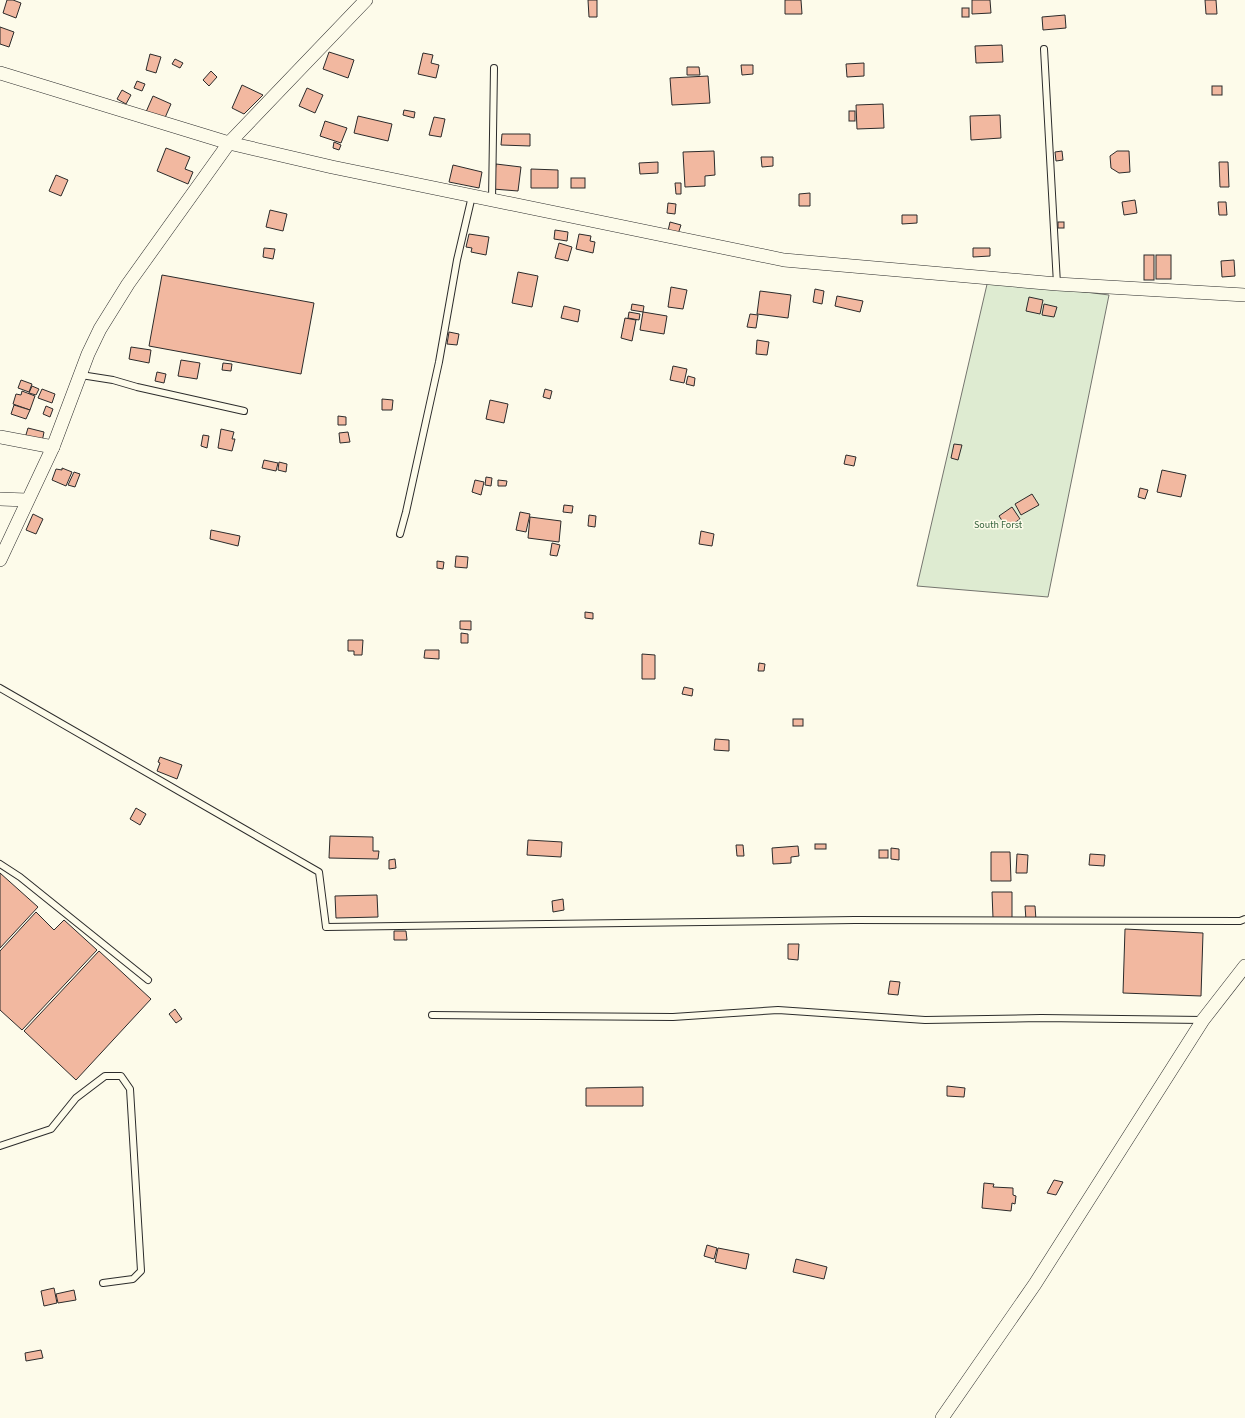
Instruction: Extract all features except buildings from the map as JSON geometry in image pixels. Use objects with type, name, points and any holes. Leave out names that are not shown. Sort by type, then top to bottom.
[{"type":"street","points":[[0,560],[53,447],[88,354],[100,329],[128,284],[229,143],[366,0]]},
{"type":"street","points":[[0,73],[229,143],[332,167],[784,260],[1057,284],[1245,295]]},
{"type":"street","points":[[0,437],[53,447]]},
{"type":"street","points":[[0,499],[27,500]]},
{"type":"street","points":[[942,1418],[1035,1284],[1203,1020],[1245,966]]},
{"type":"lane","points":[[1044,49],[1057,284]]},
{"type":"lane","points":[[492,200],[494,68]]},
{"type":"lane","points":[[400,534],[439,362],[457,260],[472,196]]},
{"type":"lane","points":[[81,375],[113,380],[137,387],[244,411]]},
{"type":"lane","points":[[0,688],[319,872],[326,927],[855,920],[1182,922],[1240,921],[1245,919]]},
{"type":"lane","points":[[0,864],[20,877],[148,980]]},
{"type":"lane","points":[[432,1014],[674,1017],[778,1010],[924,1020],[1041,1018],[1203,1020]]},
{"type":"lane","points":[[0,1146],[51,1129],[76,1098],[105,1076],[121,1076],[130,1089],[141,1270],[133,1279],[103,1283]]},
{"type":"green space","name":"South Forst","points":[[988,280],[1109,295],[1048,597],[917,586]]}]
